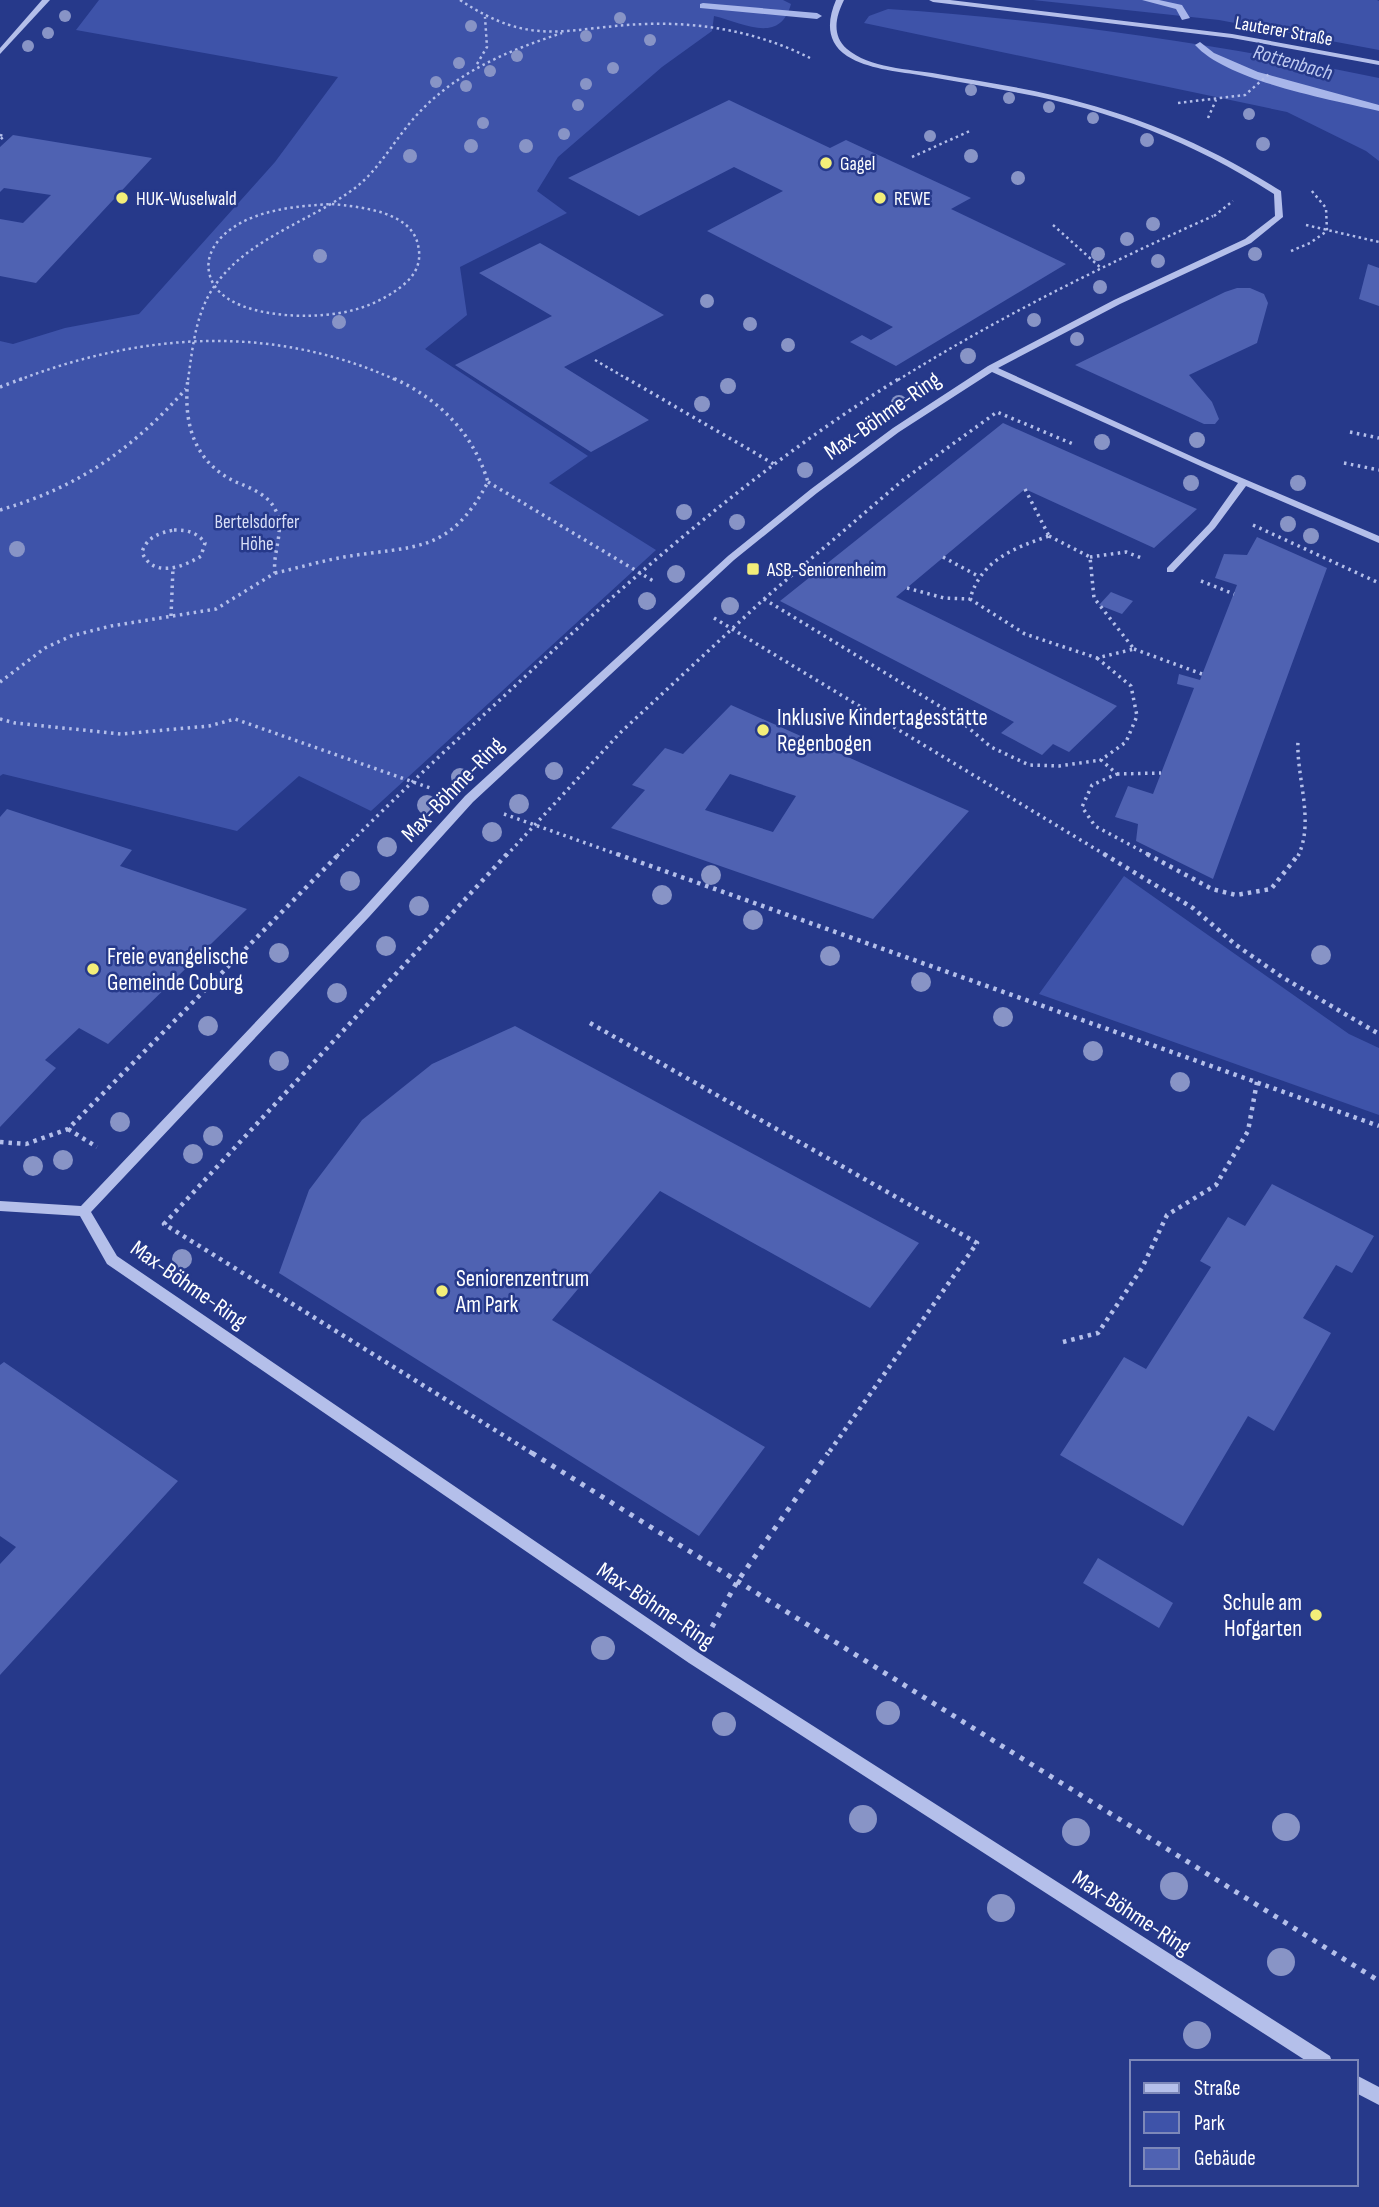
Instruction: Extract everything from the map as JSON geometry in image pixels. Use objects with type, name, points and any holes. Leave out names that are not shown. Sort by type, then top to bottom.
[{"type":"street","points":[[0,52],[46,0]]},
{"type":"street","points":[[841,0],[832,14],[831,25],[839,45],[851,55],[878,65],[1037,94],[1137,119],[1253,176],[1278,193],[1279,217]]},
{"type":"street","name":"Lauterer Straße","points":[[933,0],[1232,36],[1379,63]]},
{"type":"street","name":"Max-Böhme-Ring","points":[[1279,217],[1248,241],[1117,302],[991,368],[896,430],[814,491],[683,599],[469,799],[365,914],[83,1211],[112,1260],[694,1658],[1321,2060]]},
{"type":"street","points":[[991,368],[1379,540]]},
{"type":"street","points":[[1170,570],[1223,512],[1244,482]]},
{"type":"street","points":[[0,1206],[83,1211]]},
{"type":"street","points":[[1358,2084],[1379,2097]]},
{"type":"path","points":[[474,67],[487,47],[485,18]]},
{"type":"path","points":[[275,573],[272,562],[280,525],[276,509],[264,497],[208,464],[195,440],[188,414],[187,389],[204,301],[232,265],[256,246],[332,204],[373,172],[426,106],[474,67],[504,52],[562,33]]},
{"type":"path","points":[[1137,119],[1161,104],[1245,95],[1258,84]]},
{"type":"path","points":[[1208,118],[1216,100]]},
{"type":"path","points":[[912,157],[972,130]]},
{"type":"path","points":[[332,204],[374,210],[391,217],[410,230],[420,247],[420,259],[416,272],[406,283],[383,299],[352,310],[305,316],[260,312],[241,305],[214,286],[209,275],[212,251],[233,229],[268,212],[289,207],[332,204]]},
{"type":"path","points":[[1279,217],[1326,231],[1379,242]]},
{"type":"path","points":[[1053,225],[1101,268]]},
{"type":"path","points":[[0,387],[41,370],[100,355],[194,342],[270,342],[315,349],[359,360],[425,395],[450,415],[474,444],[483,462],[488,482],[473,510],[450,531],[430,542],[407,550],[343,557],[275,573],[216,609],[71,635],[37,653],[0,682]]},
{"type":"path","points":[[595,360],[774,464]]},
{"type":"path","points":[[0,510],[50,494],[105,465],[149,430],[187,389]]},
{"type":"path","points":[[1080,447],[997,412],[903,480],[764,599],[620,733],[164,1224],[1379,1982]]},
{"type":"path","points":[[1350,432],[1379,438]]},
{"type":"path","points":[[1344,463],[1379,470]]},
{"type":"path","points":[[488,482],[683,599]]},
{"type":"path","points":[[1025,489],[1049,536],[1090,557],[1094,598],[1134,649],[1202,674]]},
{"type":"path","points":[[1223,512],[1379,583]]},
{"type":"path","points":[[174,530],[185,530],[201,537],[205,543],[201,556],[194,562],[173,568],[147,563],[142,552],[147,540],[163,531],[174,530]]},
{"type":"path","points":[[970,599],[978,576],[1000,558],[1021,546],[1049,536]]},
{"type":"path","points":[[943,557],[978,576]]},
{"type":"path","points":[[171,617],[173,568]]},
{"type":"path","points":[[764,599],[951,712],[991,747],[1029,765],[1059,766],[1101,760],[1126,742],[1137,716],[1131,686],[1097,658],[1025,634],[970,599],[944,598],[907,588]]},
{"type":"path","points":[[732,629],[1193,908],[1226,939],[1315,999],[1379,1034]]},
{"type":"path","points":[[1097,658],[1134,649]]},
{"type":"path","points":[[0,719],[15,723],[121,734],[209,726],[235,719],[410,782],[469,799]]},
{"type":"path","points":[[1161,773],[1117,774],[1092,785],[1082,807],[1095,826],[1212,889],[1236,895],[1271,889],[1301,850],[1304,804],[1295,761],[1298,740]]},
{"type":"path","points":[[1101,760],[1117,774]]},
{"type":"path","points":[[534,827],[1379,1126]]},
{"type":"path","points":[[590,1023],[977,1243],[737,1582],[694,1658]]},
{"type":"path","points":[[1063,1342],[1098,1334],[1142,1268],[1167,1215],[1216,1185],[1248,1131],[1257,1082]]},
{"type":"green space","name":"Bertelsdorfer Höhe","points":[[99,0],[783,0],[791,4],[786,17],[769,28],[748,26],[714,16],[712,31],[662,67],[558,157],[537,191],[567,213],[460,267],[467,315],[425,349],[588,456],[549,483],[656,550],[371,811],[299,776],[237,831],[3,774],[0,776],[0,341],[13,344],[65,328],[139,314],[275,162],[338,77],[76,30]]},
{"type":"green space","points":[[1033,0],[1377,0],[1379,50],[1219,20]]},
{"type":"green space","points":[[888,9],[1135,35],[1257,54],[1379,78],[1379,161],[1366,151],[1287,112],[864,23],[869,16]]},
{"type":"green space","points":[[1124,876],[1349,1034],[1379,1048],[1379,1115],[1039,994]]},
{"type":"building","points":[[729,100],[830,148],[846,140],[971,198],[951,209],[1066,264],[896,366],[850,342],[862,335],[871,340],[893,327],[707,231],[783,191],[734,167],[639,216],[568,178]]},
{"type":"building","points":[[13,135],[152,158],[36,283],[0,276],[0,219],[23,223],[51,195],[4,188],[0,192],[0,147]]},
{"type":"building","points":[[540,243],[664,315],[564,367],[649,420],[591,452],[455,365],[552,316],[479,273]]},
{"type":"building","points":[[1368,264],[1379,268],[1379,306],[1359,299]]},
{"type":"building","points":[[1250,288],[1264,294],[1268,303],[1257,343],[1189,375],[1212,402],[1219,419],[1215,424],[1204,424],[1075,365],[1225,292]]},
{"type":"building","points":[[1003,423],[1197,509],[1154,548],[1025,489],[896,597],[1117,706],[1069,752],[1053,744],[1042,755],[1001,733],[1014,722],[780,601]]},
{"type":"building","points":[[1257,537],[1327,568],[1213,879],[1136,841],[1138,824],[1115,817],[1128,786],[1153,794],[1194,688],[1177,684],[1179,674],[1200,680],[1237,585],[1215,578],[1224,554],[1247,555]]},
{"type":"building","points":[[1111,592],[1133,601],[1122,614],[1099,605]]},
{"type":"building","points":[[731,705],[969,811],[873,919],[611,828],[645,790],[632,785],[665,748],[683,754]],"holes":[[[730,774],[796,796],[773,832],[705,810]]]},
{"type":"building","name":"Freie evangelische Gemeinde Coburg","points":[[7,809],[132,850],[120,866],[247,909],[108,1044],[79,1028],[45,1060],[56,1068],[0,1127],[0,817]]},
{"type":"building","name":"Seniorenzentrum Am Park","points":[[515,1026],[919,1243],[870,1308],[660,1191],[552,1320],[765,1447],[699,1536],[279,1273],[309,1190],[362,1120],[432,1064]]},
{"type":"building","points":[[1272,1184],[1374,1236],[1352,1273],[1336,1265],[1303,1318],[1331,1333],[1274,1431],[1248,1416],[1183,1526],[1060,1455],[1124,1357],[1146,1369],[1211,1267],[1200,1261],[1228,1217],[1245,1226]]},
{"type":"building","points":[[4,1362],[178,1481],[0,1675],[0,1564],[16,1547],[0,1536],[0,1365]]},
{"type":"building","points":[[1098,1558],[1173,1603],[1159,1628],[1083,1583]]},
{"type":"waterway","name":"Rottenbach","points":[[1147,0],[1179,7],[1185,18]]},
{"type":"waterway","name":"Rottenbach","points":[[703,6],[817,16]]},
{"type":"waterway","name":"Rottenbach","points":[[1200,45],[1211,55],[1255,74],[1379,108]]},
{"type":"place","name":"Gagel","points":[[826,163]]},
{"type":"place","name":"HUK-Wuselwald","points":[[122,198]]},
{"type":"place","name":"REWE","points":[[880,198]]},
{"type":"place","name":"ASB-Seniorenheim","points":[[753,569]]},
{"type":"place","name":"Inklusive Kindertagesstätte Regenbogen","points":[[763,730]]},
{"type":"place","name":"Freie evangelische Gemeinde Coburg","points":[[93,969]]},
{"type":"place","name":"Seniorenzentrum Am Park","points":[[442,1291]]},
{"type":"place","name":"Schule am Hofgarten","points":[[1316,1615]]}]
